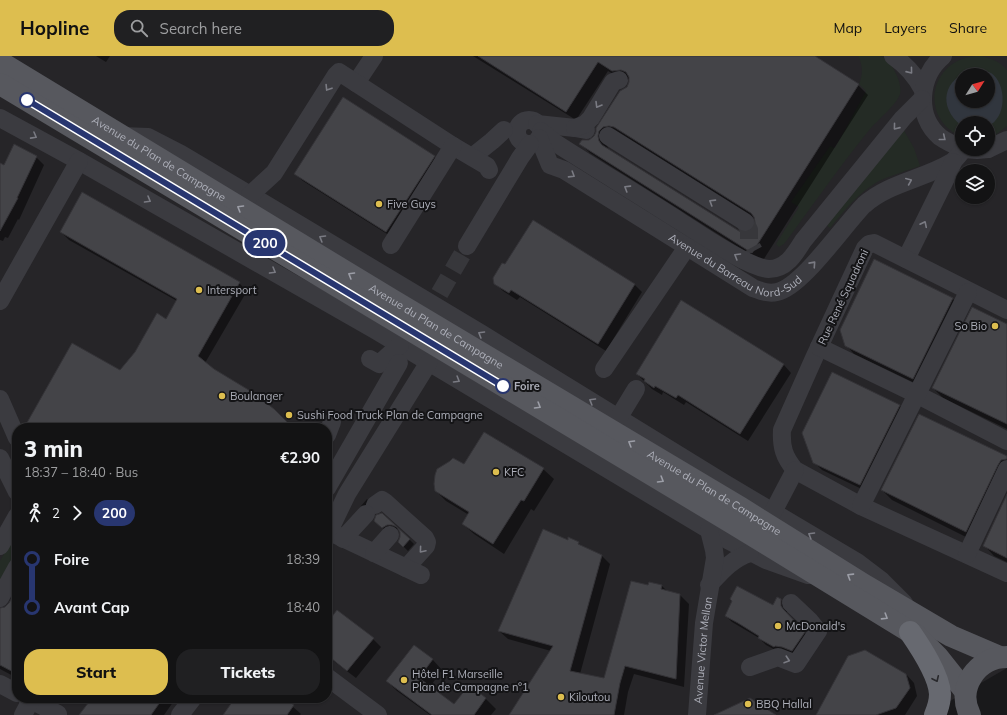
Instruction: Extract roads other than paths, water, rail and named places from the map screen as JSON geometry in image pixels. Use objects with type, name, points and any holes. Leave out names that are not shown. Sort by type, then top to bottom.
[{"type":"highway","points":[[915,625],[922,650],[939,685],[940,695],[936,715]]},
{"type":"main road","name":"Avenue du Plan de Campagne","points":[[0,62],[449,343]]},
{"type":"main road","name":"Avenue du Plan de Campagne","points":[[0,84],[449,343],[728,511],[866,586],[915,625],[917,636],[930,648],[951,672],[966,707]]},
{"type":"main road","name":"Avenue du Plan de Campagne","points":[[728,511],[828,582],[915,625],[951,636],[1003,657]]},
{"type":"main road","points":[[966,707],[971,675],[984,663],[1003,657]]},
{"type":"street","points":[[356,83],[374,56]]},
{"type":"street","points":[[893,56],[910,70],[923,94]]},
{"type":"street","points":[[943,56],[936,62],[927,75],[923,94],[925,112],[930,125],[939,136],[955,147]]},
{"type":"street","points":[[250,195],[274,173],[339,72],[453,146],[487,166],[489,170]]},
{"type":"street","points":[[467,246],[531,139],[576,131],[591,118],[613,82],[619,80]]},
{"type":"street","name":"Avenue du Barreau Nord-Sud","points":[[531,139],[554,142],[750,264],[770,269],[785,264],[793,256],[803,241],[923,94]]},
{"type":"street","points":[[0,118],[79,161],[400,345],[449,343],[619,418],[728,511],[750,553],[777,565],[828,582]]},
{"type":"street","points":[[472,157],[504,130]]},
{"type":"street","points":[[120,136],[148,137],[181,154],[250,195],[449,343],[728,511],[773,512],[868,570],[882,581],[915,625]]},
{"type":"street","points":[[608,136],[745,222]]},
{"type":"street","points":[[531,139],[550,165]]},
{"type":"street","name":"Avenue du Barreau Nord-Sud","points":[[531,139],[550,165],[564,170],[753,288],[765,292],[777,292],[786,288],[798,279],[849,221],[866,204],[881,193],[955,155]]},
{"type":"street","points":[[995,148],[1007,140]]},
{"type":"street","points":[[392,245],[453,146]]},
{"type":"street","points":[[906,258],[959,156]]},
{"type":"street","points":[[0,300],[79,161]]},
{"type":"street","points":[[754,251],[767,259],[781,257],[803,241]]},
{"type":"street","name":"Rue René Squadroni","points":[[1007,310],[968,292],[906,258],[874,243],[869,244],[865,248],[819,347],[782,430],[781,441],[783,451],[788,462],[795,470],[861,506],[1007,573]]},
{"type":"street","points":[[604,369],[687,247]]},
{"type":"street","points":[[861,506],[968,292]]},
{"type":"street","points":[[333,534],[347,494],[449,343]]},
{"type":"street","points":[[370,358],[379,364],[400,345]]},
{"type":"street","points":[[819,347],[916,394],[1007,441]]},
{"type":"street","points":[[332,479],[399,363]]},
{"type":"street","points":[[619,418],[636,389]]},
{"type":"street","points":[[0,399],[12,427]]},
{"type":"street","points":[[0,458],[12,482]]},
{"type":"street","points":[[967,554],[1007,469]]},
{"type":"street","points":[[773,512],[795,470]]},
{"type":"street","points":[[382,500],[398,527],[425,538],[427,542],[413,572],[333,534],[382,500]]},
{"type":"street","name":"Avenue Victor Mellan","points":[[697,715],[704,623],[709,585],[715,558],[714,550],[728,511]]},
{"type":"street","points":[[0,546],[12,525]]},
{"type":"street","points":[[374,553],[398,527]]},
{"type":"street","name":"Avenue Victor Mellan","points":[[709,585],[731,563],[750,553]]},
{"type":"street","points":[[0,598],[12,576]]},
{"type":"street","points":[[750,667],[778,658],[796,664],[818,631],[791,603]]},
{"type":"street","points":[[332,681],[378,715]]},
{"type":"street","points":[[0,684],[12,693]]},
{"type":"street","points":[[27,703],[58,714]]},
{"type":"street","points":[[180,715],[189,703]]},
{"type":"tunnel","points":[[745,222],[749,230],[749,242],[754,251]]},
{"type":"tunnel","points":[[426,317],[467,246]]},
{"type":"place","name":"Five Guys","points":[[379,204]]},
{"type":"place","name":"Intersport","points":[[199,290]]},
{"type":"place","name":"So Bio","points":[[995,326]]},
{"type":"place","name":"Foire","points":[[503,386]]},
{"type":"place","name":"Boulanger","points":[[222,396]]},
{"type":"place","name":"Sushi Food Truck Plan de Campagne","points":[[289,415]]},
{"type":"place","name":"KFC","points":[[496,472]]},
{"type":"place","name":"McDonald's","points":[[778,626]]},
{"type":"place","name":"Hôtel F1 Marseille Plan de Campagne n°1","points":[[404,680]]},
{"type":"place","name":"Kiloutou","points":[[561,697]]},
{"type":"place","name":"BBQ Hallal","points":[[748,704]]}]
